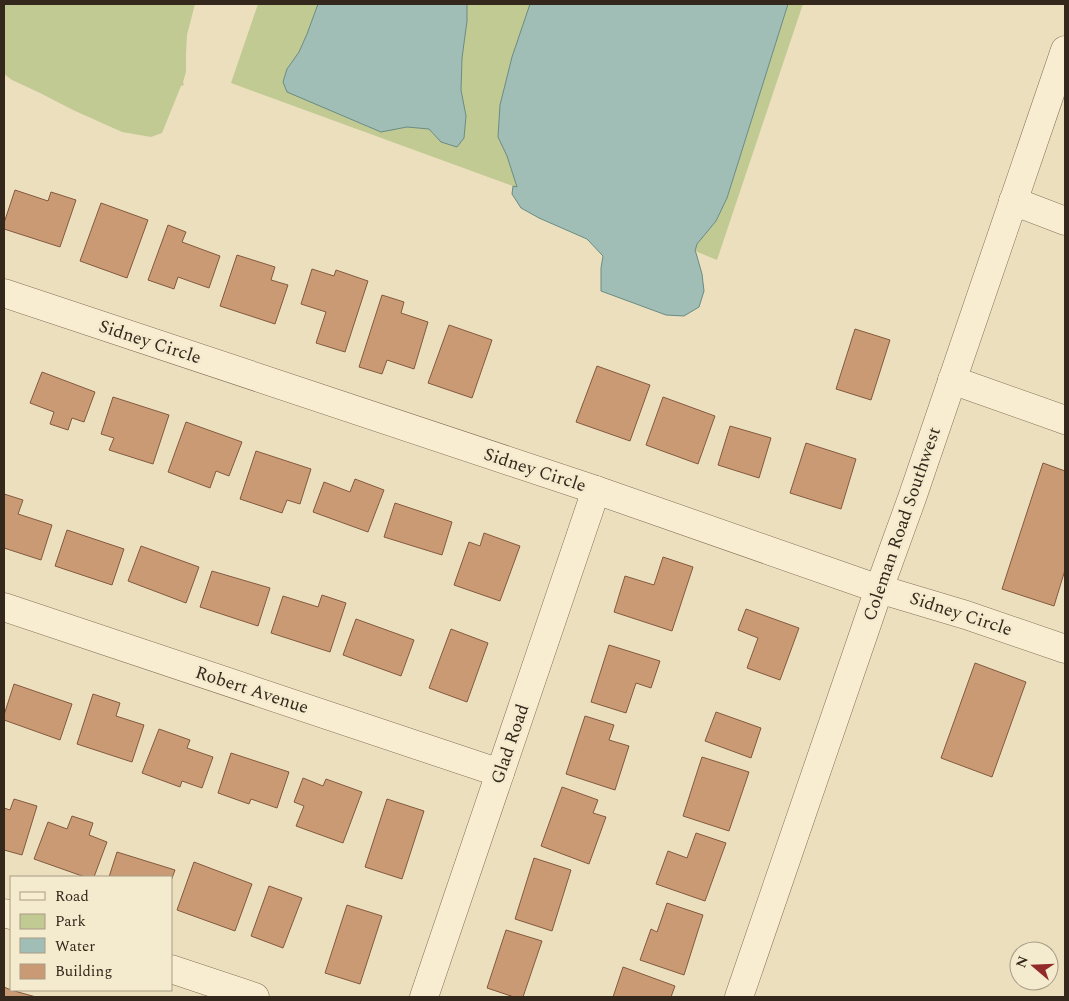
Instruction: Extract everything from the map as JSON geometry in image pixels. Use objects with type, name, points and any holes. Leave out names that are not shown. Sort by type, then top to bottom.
[{"type":"street","name":"Coleman Road Southwest","points":[[739,997],[1065,52]]},
{"type":"street","points":[[1013,201],[1065,221]]},
{"type":"street","name":"Sidney Circle","points":[[4,293],[596,490],[879,589],[966,615],[1065,649]]},
{"type":"street","points":[[952,380],[1065,420]]},
{"type":"street","name":"Glad Road","points":[[424,997],[596,490]]},
{"type":"street","name":"Robert Avenue","points":[[4,607],[500,773]]},
{"type":"street","points":[[172,969],[255,997]]},
{"type":"green space","points":[[4,4],[195,4],[187,35],[184,85],[181,86],[162,133],[151,137],[122,132],[73,110],[12,80],[4,74]]},
{"type":"green space","points":[[258,4],[318,4],[299,52],[287,69],[330,110],[381,132],[407,127],[429,129],[441,142],[464,138],[466,116],[461,90],[467,4],[530,4],[500,105],[498,137],[518,188],[231,83]]},
{"type":"green space","points":[[788,4],[803,4],[717,260],[695,251],[697,244],[716,221],[727,198]]},
{"type":"water","points":[[318,4],[467,4],[461,90],[466,116],[464,138],[457,147],[441,142],[429,129],[407,127],[381,132],[287,92],[283,82],[287,69],[299,52]]},
{"type":"water","points":[[530,4],[788,4],[727,198],[716,221],[697,244],[695,251],[702,274],[704,291],[699,307],[684,316],[666,315],[601,291],[603,256],[587,239],[521,208],[512,194],[513,186],[517,187],[507,156],[498,137],[500,105],[512,57]]},
{"type":"building","points":[[15,190],[48,201],[51,192],[76,200],[60,247],[4,229],[4,223]]},
{"type":"building","points":[[101,203],[148,220],[127,278],[80,261]]},
{"type":"building","points":[[168,225],[186,232],[182,242],[220,256],[209,288],[178,277],[174,289],[148,280]]},
{"type":"building","points":[[237,255],[275,267],[271,280],[288,285],[275,324],[220,306]]},
{"type":"building","points":[[312,269],[334,276],[336,270],[368,281],[345,352],[316,343],[326,312],[301,304]]},
{"type":"building","points":[[382,295],[404,302],[401,313],[428,322],[414,369],[387,360],[382,374],[359,367]]},
{"type":"building","points":[[449,325],[492,340],[472,398],[428,383]]},
{"type":"building","points":[[855,329],[890,340],[871,400],[836,389]]},
{"type":"building","points":[[597,366],[650,385],[630,441],[576,422]]},
{"type":"building","points":[[42,372],[95,392],[84,422],[72,418],[68,430],[50,424],[54,412],[30,403]]},
{"type":"building","points":[[113,397],[169,415],[153,464],[109,450],[114,438],[101,434]]},
{"type":"building","points":[[663,397],[715,416],[698,464],[646,445]]},
{"type":"building","points":[[186,422],[242,442],[229,476],[216,471],[210,488],[168,472]]},
{"type":"building","points":[[730,426],[771,438],[759,478],[718,465]]},
{"type":"building","points":[[806,443],[856,459],[841,509],[790,493]]},
{"type":"building","points":[[256,451],[311,469],[300,504],[287,500],[282,513],[240,499]]},
{"type":"building","points":[[1043,463],[1065,471],[1065,570],[1054,606],[1002,589]]},
{"type":"building","points":[[355,479],[384,490],[368,532],[313,512],[324,482],[350,492]]},
{"type":"building","points":[[4,494],[23,500],[18,514],[52,525],[41,560],[4,548]]},
{"type":"building","points":[[395,503],[452,522],[442,555],[384,537]]},
{"type":"building","points":[[67,530],[124,549],[112,585],[55,566]]},
{"type":"building","points":[[484,533],[520,546],[500,601],[454,585],[469,542],[480,546]]},
{"type":"building","points":[[141,546],[199,567],[186,603],[128,581]]},
{"type":"building","points":[[663,557],[693,567],[672,631],[614,612],[625,576],[654,585]]},
{"type":"building","points":[[212,571],[270,588],[258,626],[200,607]]},
{"type":"building","points":[[322,595],[346,603],[330,652],[271,633],[283,596],[318,607]]},
{"type":"building","points":[[746,609],[799,628],[780,680],[747,668],[758,638],[738,630]]},
{"type":"building","points":[[356,619],[414,640],[401,676],[343,655]]},
{"type":"building","points":[[451,629],[488,643],[467,702],[429,688]]},
{"type":"building","points":[[609,645],[660,661],[651,688],[636,683],[626,713],[591,702]]},
{"type":"building","points":[[975,663],[1026,682],[992,777],[941,758]]},
{"type":"building","points":[[14,684],[72,704],[60,740],[4,720]]},
{"type":"building","points":[[93,694],[120,703],[116,716],[144,725],[132,762],[77,744]]},
{"type":"building","points":[[716,712],[761,728],[751,758],[705,741]]},
{"type":"building","points":[[585,716],[614,725],[609,740],[629,746],[615,790],[566,774]]},
{"type":"building","points":[[159,729],[190,740],[187,748],[213,757],[202,788],[182,781],[180,787],[142,773]]},
{"type":"building","points":[[231,753],[289,772],[277,808],[251,799],[249,804],[218,793]]},
{"type":"building","points":[[702,757],[749,772],[729,831],[683,816]]},
{"type":"building","points":[[303,778],[323,786],[326,779],[362,792],[343,843],[296,826],[304,806],[294,802]]},
{"type":"building","points":[[562,787],[598,800],[593,813],[606,817],[589,864],[541,846]]},
{"type":"building","points":[[14,799],[37,806],[22,855],[4,850],[4,808],[10,810]]},
{"type":"building","points":[[387,799],[424,811],[402,879],[365,867]]},
{"type":"building","points":[[72,816],[93,823],[89,835],[107,842],[94,876],[82,876],[34,859],[48,822],[67,829]]},
{"type":"building","points":[[696,833],[726,843],[705,901],[656,884],[668,851],[687,858]]},
{"type":"building","points":[[117,852],[175,870],[172,878],[172,876],[109,876]]},
{"type":"building","points":[[534,858],[571,870],[552,931],[515,919]]},
{"type":"building","points":[[194,862],[252,884],[235,931],[177,910]]},
{"type":"building","points":[[269,886],[302,898],[283,948],[251,936]]},
{"type":"building","points":[[667,903],[703,915],[684,975],[640,960],[651,929],[657,932]]},
{"type":"building","points":[[347,905],[382,916],[360,984],[325,973]]},
{"type":"building","points":[[506,930],[542,941],[523,997],[514,997],[487,988]]},
{"type":"building","points":[[623,967],[675,986],[671,997],[613,997]]},
{"type":"building","points":[[4,987],[10,991],[36,997],[4,997]]}]
